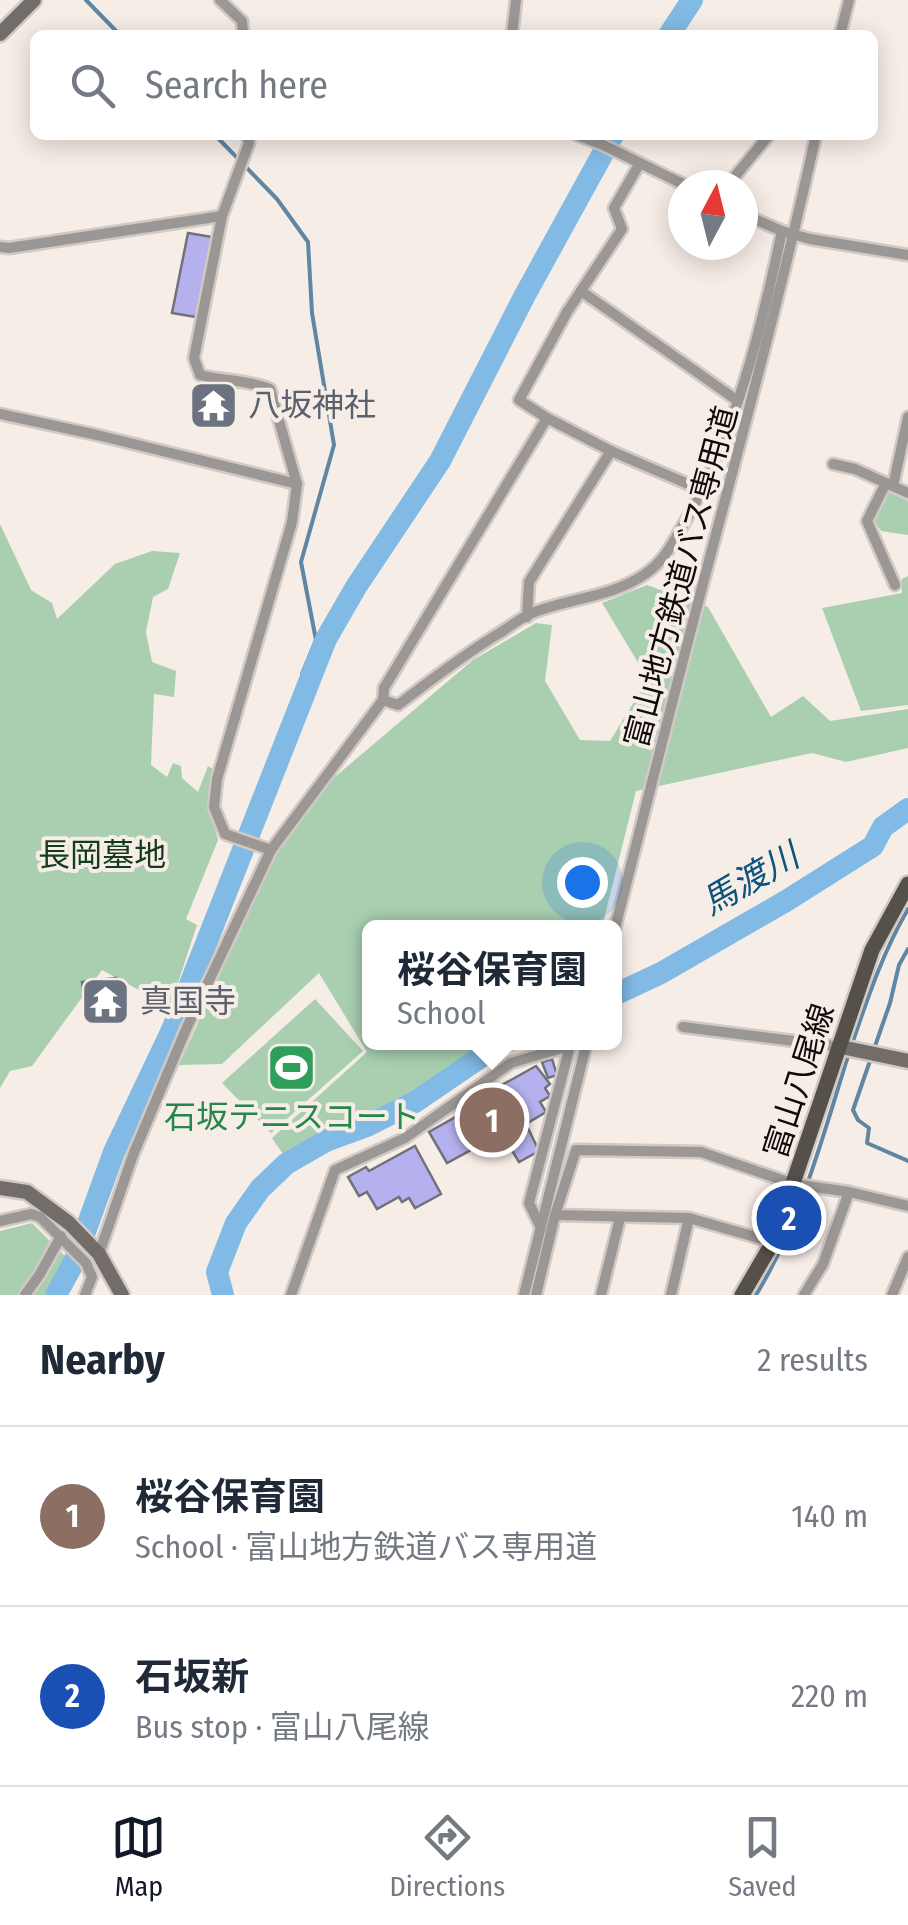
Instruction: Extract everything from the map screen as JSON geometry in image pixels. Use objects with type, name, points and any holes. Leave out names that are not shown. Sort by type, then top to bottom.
[{"type":"main road","points":[[0,34],[34,0]]},
{"type":"main road","name":"富山八尾線","points":[[742,1295],[772,1242],[794,1184],[872,950],[908,884]]},
{"type":"main road","points":[[840,1047],[908,1061]]},
{"type":"main road","points":[[0,1188],[26,1192],[65,1230],[97,1251],[122,1295]]},
{"type":"street","points":[[220,0],[242,21],[243,30]]},
{"type":"street","points":[[513,30],[516,0]]},
{"type":"street","points":[[841,30],[849,0]]},
{"type":"street","points":[[248,140],[222,216],[194,358],[200,375],[257,384],[270,390],[297,484],[292,522],[217,779],[214,807],[226,834],[271,850]]},
{"type":"street","points":[[590,140],[668,176]]},
{"type":"street","points":[[740,170],[765,140]]},
{"type":"street","points":[[383,700],[398,705],[465,654],[526,616],[599,594],[646,574],[665,556],[702,490],[738,401],[815,140]]},
{"type":"street","points":[[640,162],[614,208],[622,229],[566,312],[519,400],[611,451],[702,490]]},
{"type":"street","points":[[0,247],[222,216]]},
{"type":"street","points":[[758,220],[788,233],[908,255]]},
{"type":"street","name":"富山地方鉄道バス専用道","points":[[617,920],[752,405],[788,233]]},
{"type":"street","points":[[580,291],[738,401]]},
{"type":"street","points":[[0,414],[98,434],[297,484]]},
{"type":"street","points":[[895,585],[867,521],[890,485],[908,417]]},
{"type":"street","points":[[97,1251],[132,1155],[187,1027],[271,850],[383,700],[384,688],[547,418]]},
{"type":"street","points":[[526,616],[530,582],[611,451]]},
{"type":"street","points":[[833,464],[908,492]]},
{"type":"street","points":[[683,1028],[840,1047]]},
{"type":"street","points":[[291,1295],[335,1170],[405,1138],[512,1063],[555,1050]]},
{"type":"street","points":[[540,1228],[529,1203],[569,1050]]},
{"type":"street","points":[[524,1295],[585,1050]]},
{"type":"street","points":[[536,1295],[576,1150],[701,1152],[794,1184],[908,1206]]},
{"type":"street","points":[[804,1295],[822,1264],[849,1192]]},
{"type":"street","points":[[0,1221],[31,1214],[65,1230],[92,1277],[85,1295]]},
{"type":"street","points":[[555,1215],[689,1218],[772,1242]]},
{"type":"street","points":[[601,1295],[620,1218]]},
{"type":"street","points":[[671,1295],[689,1218]]},
{"type":"street","points":[[25,1295],[65,1230]]},
{"type":"street","points":[[892,1295],[908,1257]]},
{"type":"green space","points":[[886,491],[908,501],[908,535],[881,531],[873,519]]},
{"type":"green space","name":"長岡墓地","points":[[0,524],[31,590],[52,603],[57,619],[115,564],[152,551],[180,553],[168,589],[153,597],[146,632],[152,662],[176,671],[174,697],[154,694],[151,765],[167,777],[173,763],[181,766],[182,778],[198,792],[208,766],[216,771],[210,810],[218,840],[186,919],[197,925],[170,1007],[102,970],[32,1066],[10,1071],[0,1088]]},
{"type":"green space","points":[[908,576],[908,705],[861,711],[822,608],[902,593],[902,579]]},
{"type":"green space","points":[[647,585],[708,607],[771,717],[803,696],[830,721],[908,709],[908,748],[846,762],[812,753],[636,791],[604,920],[362,920],[362,1044],[319,973],[222,1064],[179,1065],[274,855],[330,781],[473,660],[536,623],[552,625],[545,681],[580,740],[610,741],[648,679],[602,603]]},
{"type":"green space","name":"石坂テニスコート","points":[[315,999],[363,1051],[271,1133],[222,1083]]},
{"type":"green space","points":[[481,1050],[421,1092],[285,1157],[272,1138],[367,1052]]},
{"type":"green space","points":[[32,1223],[69,1260],[51,1295],[0,1295],[0,1231]]},
{"type":"building","points":[[188,233],[212,237],[196,317],[172,313]]},
{"type":"building","points":[[116,978],[120,1012],[86,1016],[82,982]]},
{"type":"building","points":[[552,1059],[557,1075],[548,1078],[542,1062]]},
{"type":"building","points":[[536,1066],[550,1084],[545,1088],[550,1096],[540,1102],[546,1112],[526,1124],[539,1151],[519,1162],[505,1139],[500,1142],[497,1136],[447,1163],[429,1132]]},
{"type":"building","points":[[415,1146],[441,1194],[415,1208],[409,1198],[402,1202],[399,1197],[377,1209],[367,1192],[359,1196],[348,1177],[366,1167],[369,1171]]},
{"type":"waterway","points":[[86,0],[115,30]]},
{"type":"waterway","points":[[672,30],[692,0]]},
{"type":"waterway","points":[[220,140],[277,199],[308,242],[312,313],[334,445],[301,562],[316,640],[302,674],[312,679]]},
{"type":"waterway","points":[[56,1295],[74,1262],[114,1152],[172,1030],[326,639],[440,461],[610,140]]},
{"type":"waterway","name":"馬渡川","points":[[622,991],[786,901],[873,846],[883,827],[908,809]]},
{"type":"waterway","points":[[852,1044],[884,958],[908,909]]},
{"type":"waterway","points":[[874,1049],[899,965],[908,949]]},
{"type":"waterway","name":"馬渡川","points":[[223,1295],[217,1272],[236,1223],[260,1189],[286,1164],[326,1141],[415,1102],[491,1050]]},
{"type":"waterway","points":[[756,1295],[798,1208],[849,1053]]},
{"type":"waterway","points":[[871,1058],[853,1110],[869,1128],[867,1143],[908,1161]]},
{"type":"place","name":"八坂神社","points":[[213,405]]},
{"type":"place","name":"真国寺","points":[[105,1001]]},
{"type":"place","name":"石坂テニスコート","points":[[292,1067]]},
{"type":"place","name":"桜谷保育園","points":[[492,1120]]},
{"type":"place","name":"石坂新","points":[[789,1218]]}]
